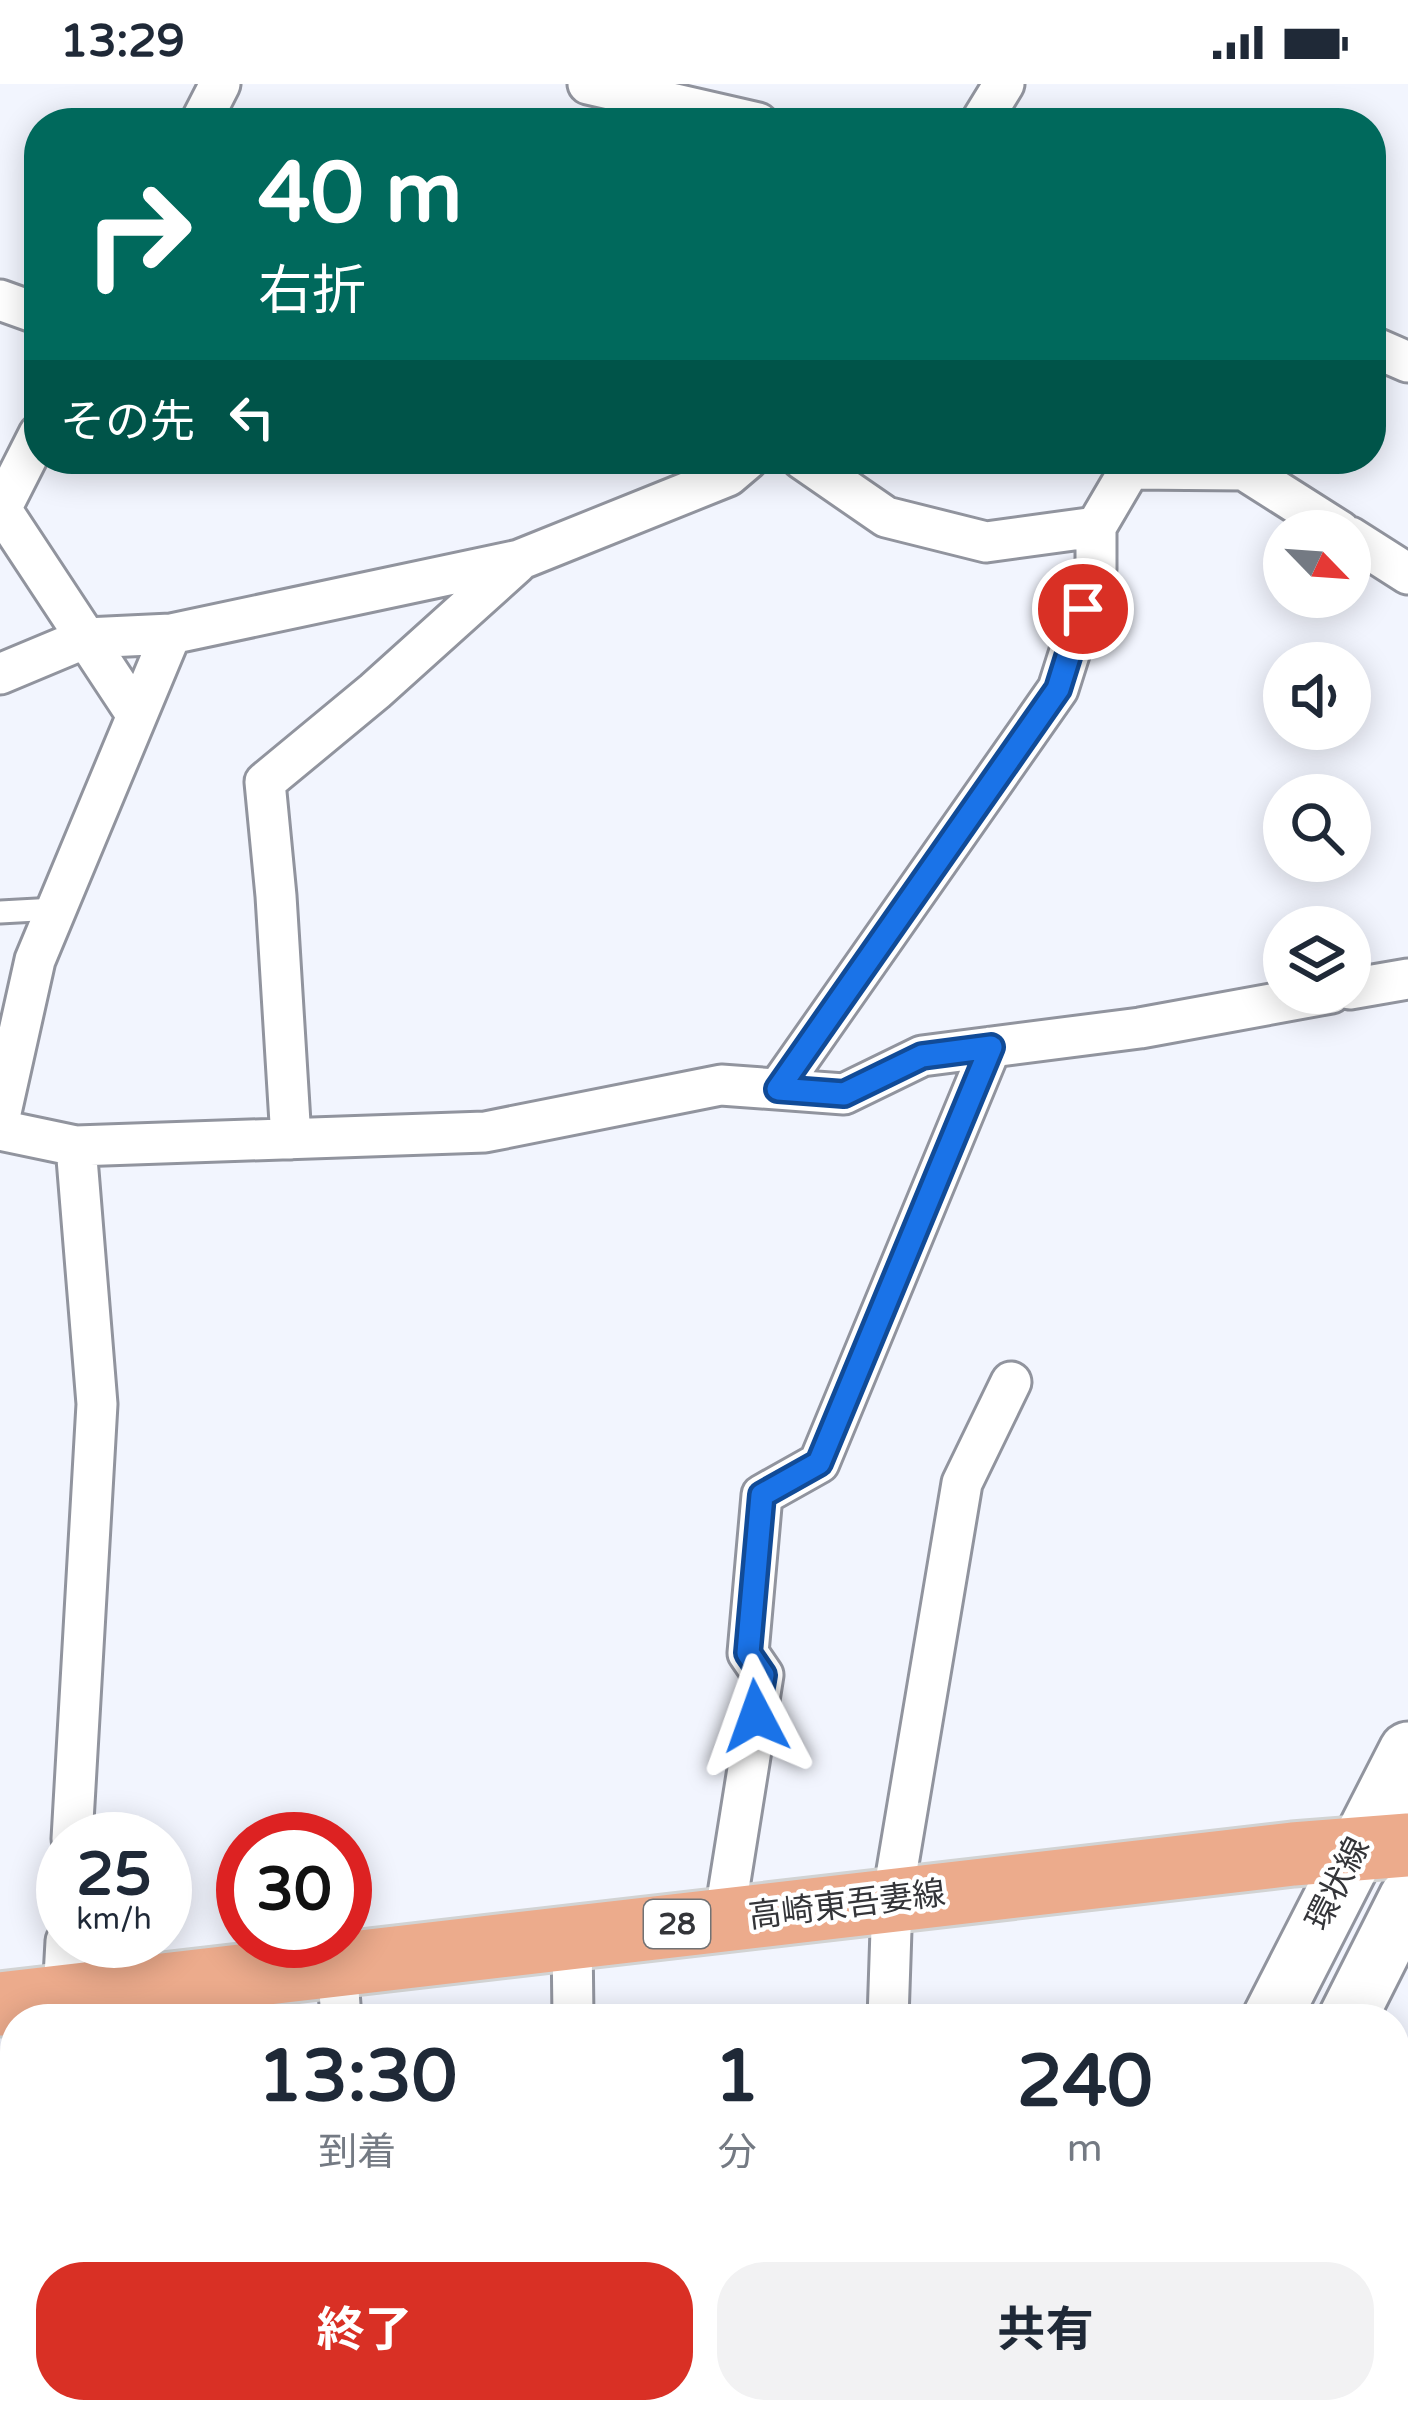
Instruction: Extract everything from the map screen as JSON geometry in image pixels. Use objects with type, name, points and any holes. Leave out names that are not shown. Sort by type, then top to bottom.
[{"type":"main road","name":"高崎東吾妻線","points":[[0,2004],[65,1968],[339,1991],[572,1936],[1382,1847]]},
{"type":"street","points":[[605,86],[696,108]]},
{"type":"street","points":[[24,463],[1,508],[136,714]]},
{"type":"street","points":[[0,674],[86,638],[171,634],[519,560],[730,474]]},
{"type":"street","points":[[824,474],[886,517],[986,542],[1096,527]]},
{"type":"street","points":[[778,1089],[1058,689],[1096,569],[1096,527],[1127,474]]},
{"type":"street","points":[[1260,474],[1310,510]]},
{"type":"street","points":[[1371,550],[1408,574]]},
{"type":"street","points":[[291,1139],[265,782],[375,691],[519,560]]},
{"type":"street","points":[[0,1117],[34,960],[171,634]]},
{"type":"street","points":[[1371,985],[1408,979]]},
{"type":"street","points":[[0,1130],[76,1146],[485,1132],[721,1085],[844,1094],[922,1056],[1140,1028],[1263,1005]]},
{"type":"street","points":[[724,1919],[763,1675],[748,1653],[762,1495],[819,1463],[991,1047]]},
{"type":"street","points":[[74,1812],[97,1404],[76,1146]]},
{"type":"street","points":[[889,2004],[892,1900],[962,1483],[1011,1382]]},
{"type":"street","name":"環状線","points":[[1281,2004],[1382,1847],[1408,1751]]},
{"type":"street","name":"環状線","points":[[1355,2004],[1408,1898]]},
{"type":"street","points":[[572,1936],[573,2004]]},
{"type":"lane","points":[[0,913],[55,909]]},
{"type":"route","points":[[756,1716],[763,1675],[748,1653],[762,1495],[819,1463],[991,1047],[922,1056],[844,1094],[778,1089],[1058,689],[1083,609]]}]
